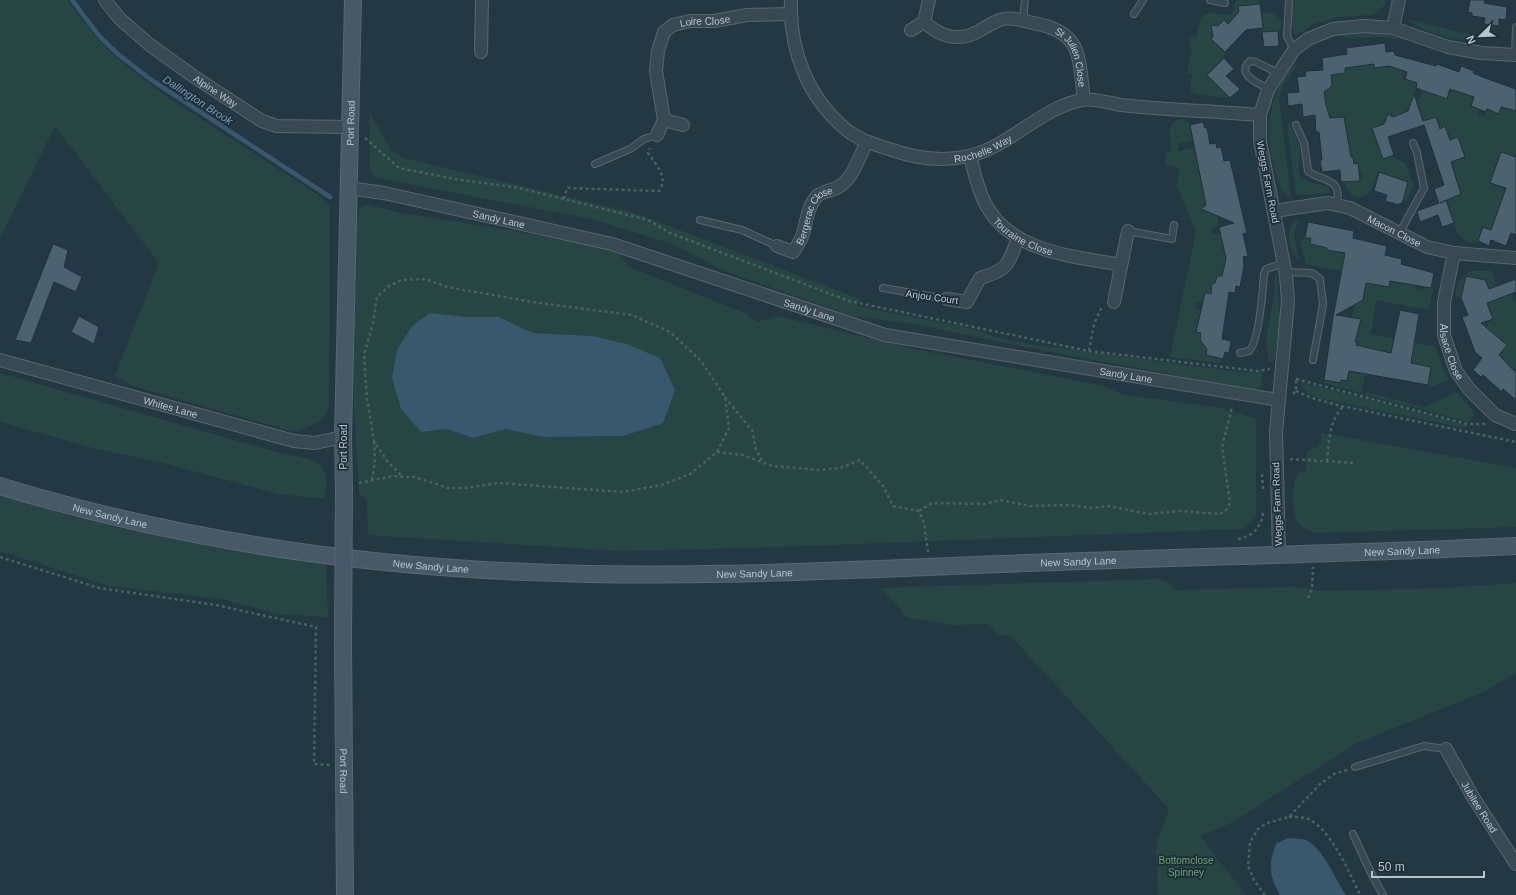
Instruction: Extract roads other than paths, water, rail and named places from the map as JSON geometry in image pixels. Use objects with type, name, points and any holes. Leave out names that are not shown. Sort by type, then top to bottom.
[{"type":"street","name":"Alpine Way","points":[[105,0],[119,18],[150,45],[196,78],[262,121],[277,126],[356,131]]},
{"type":"street","name":"Port Road","points":[[345,895],[343,438],[348,191],[356,131],[353,0]]},
{"type":"street","points":[[481,52],[482,0]]},
{"type":"street","name":"Rochelle Way","points":[[791,0],[790,14],[794,42],[800,67],[812,91],[848,131],[867,142],[905,155],[927,160],[970,156],[1006,140],[1053,109],[1084,99],[1122,105],[1260,115]]},
{"type":"street","points":[[911,30],[924,22],[929,0]]},
{"type":"street","points":[[1393,28],[1399,0]]},
{"type":"street","name":"Loire Close","points":[[664,120],[656,71],[658,51],[664,32],[673,25],[690,20],[714,21],[747,15],[790,14]]},
{"type":"street","name":"St Julien Close","points":[[924,22],[936,32],[957,38],[972,35],[1003,19],[1023,20],[1049,26],[1063,32],[1071,41],[1077,53],[1084,99]]},
{"type":"street","name":"Weggs Farm Road","points":[[1279,554],[1276,457],[1278,400],[1288,302],[1284,268],[1260,141],[1260,115],[1269,89],[1294,50],[1308,39],[1333,29],[1364,26],[1393,28],[1448,47],[1481,53],[1515,54]]},
{"type":"street","points":[[657,134],[664,120],[682,126]]},
{"type":"street","name":"Bergerac Close","points":[[777,246],[793,252],[801,238],[807,214],[815,200],[827,190],[839,187],[846,182],[867,142]]},
{"type":"street","name":"Touraine Close","points":[[970,156],[978,186],[986,205],[1007,230],[1018,238],[1056,253],[1121,265]]},
{"type":"street","name":"Sandy Lane","points":[[348,191],[384,193],[612,244],[885,335],[1278,400]]},
{"type":"street","name":"Macon Close","points":[[1274,211],[1328,203],[1350,208],[1427,247],[1454,253],[1516,258]]},
{"type":"street","points":[[1114,302],[1128,231]]},
{"type":"street","name":"Anjou Court","points":[[947,299],[967,302],[980,278],[997,274],[1010,260],[1018,238]]},
{"type":"street","name":"Alsace Close","points":[[1454,253],[1444,302],[1444,335],[1456,371],[1469,389],[1495,415],[1516,424]]},
{"type":"street","name":"Whites Lane","points":[[0,360],[294,441],[315,443],[343,438]]},
{"type":"street","name":"New Sandy Lane","points":[[0,486],[92,511],[210,537],[264,546],[370,561],[528,572],[681,574],[1516,546]]},
{"type":"street","name":"Jubilee Road","points":[[1446,749],[1481,810],[1516,864]]},
{"type":"lane","points":[[1023,20],[1025,0]]},
{"type":"lane","points":[[1134,14],[1143,0]]},
{"type":"lane","points":[[1210,0],[1225,4]]},
{"type":"lane","points":[[1289,0],[1287,36],[1294,50]]},
{"type":"lane","points":[[1515,54],[1516,27]]},
{"type":"lane","points":[[1269,89],[1251,80],[1246,74],[1246,64],[1250,61],[1256,62],[1278,73]]},
{"type":"lane","points":[[1296,125],[1304,143],[1308,171],[1332,182],[1338,196],[1336,205]]},
{"type":"lane","points":[[595,164],[630,149],[644,139],[657,134]]},
{"type":"lane","points":[[1399,234],[1424,188],[1417,153],[1413,143]]},
{"type":"lane","name":"Bergerac Close","points":[[700,220],[742,230],[777,246]]},
{"type":"lane","points":[[1128,231],[1172,239],[1174,225]]},
{"type":"lane","points":[[1240,353],[1249,351],[1258,330],[1264,274],[1266,269],[1284,268],[1312,273],[1320,279],[1323,304],[1313,360]]},
{"type":"lane","name":"Anjou Court","points":[[883,288],[947,299]]},
{"type":"lane","points":[[1355,767],[1424,746],[1446,749]]},
{"type":"lane","points":[[1353,834],[1383,895]]},
{"type":"water","points":[[430,313],[466,317],[499,317],[533,333],[593,336],[627,344],[660,358],[675,390],[663,423],[623,436],[543,437],[506,429],[473,438],[447,429],[421,432],[401,409],[392,378],[397,350],[412,326]]},
{"type":"water","points":[[1288,838],[1304,839],[1312,844],[1328,864],[1346,895],[1280,895],[1272,876],[1271,864],[1273,851],[1276,844]]},
{"type":"waterway","name":"Dallington Brook","points":[[72,0],[100,37],[119,55],[150,79],[330,197]]},
{"type":"park label","name":"Bottomclose Spinney","points":[[1186,866]]}]
